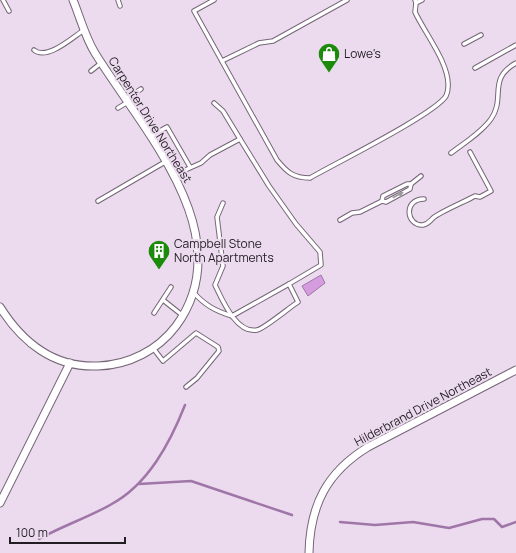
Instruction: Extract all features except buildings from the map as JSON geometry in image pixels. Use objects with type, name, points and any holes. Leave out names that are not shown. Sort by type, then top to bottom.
[{"type":"street","name":"Carpenter Drive Northeast","points":[[0,307],[9,322],[28,342],[40,351],[70,363],[84,366],[109,365],[133,359],[153,348],[174,329],[183,316],[193,291],[197,271],[198,241],[192,217],[183,193],[150,136],[94,52],[73,0]]},
{"type":"street","points":[[0,503],[70,363]]},
{"type":"street","name":"Hilderbrand Drive Northeast","points":[[309,553],[312,521],[317,505],[334,475],[346,462],[368,447],[516,370]]},
{"type":"lane","points":[[3,0],[9,11]]},
{"type":"lane","points":[[118,0],[120,6]]},
{"type":"lane","points":[[222,61],[259,43],[273,41],[347,0]]},
{"type":"lane","points":[[212,1],[194,11],[277,160],[287,173],[298,178],[310,178],[418,118],[438,104],[446,96],[448,86],[446,74],[415,12],[416,2],[422,0]]},
{"type":"lane","points":[[34,50],[38,53],[52,51],[84,30]]},
{"type":"lane","points":[[464,44],[481,35]]},
{"type":"lane","points":[[475,68],[516,45]]},
{"type":"lane","points":[[90,71],[101,63]]},
{"type":"lane","points":[[451,153],[470,139],[491,119],[496,107],[500,78],[504,71],[516,63]]},
{"type":"lane","points":[[118,108],[141,90]]},
{"type":"lane","points":[[193,291],[204,303],[215,311],[232,316],[321,265],[320,252],[296,224],[269,186],[223,111],[214,103]]},
{"type":"lane","points":[[150,136],[168,127],[190,167]]},
{"type":"lane","points":[[173,175],[201,162],[210,155],[240,139]]},
{"type":"lane","points":[[424,199],[415,200],[409,211],[411,220],[419,224],[427,223],[433,217],[474,196],[480,197],[491,191],[470,152]]},
{"type":"lane","points":[[98,201],[165,162]]},
{"type":"lane","points":[[382,201],[383,196],[407,184],[411,184],[421,176]]},
{"type":"lane","points":[[340,220],[352,213],[360,212],[382,201],[386,202],[410,189],[411,184]]},
{"type":"lane","points":[[223,203],[217,217],[223,266],[215,285],[232,316],[247,330],[258,330],[298,302],[289,284]]},
{"type":"lane","points":[[154,313],[171,287]]},
{"type":"lane","points":[[163,300],[183,316]]},
{"type":"lane","points":[[153,348],[163,361],[196,333],[218,347],[219,351],[197,378],[186,387]]},
{"type":"shaded area","points":[[321,275],[325,283],[308,296],[302,286]]},
{"type":"waterway","points":[[39,539],[110,505],[124,497],[136,486],[156,462],[165,448],[185,405]]},
{"type":"waterway","points":[[139,484],[191,481],[292,515]]},
{"type":"waterway","points":[[340,522],[375,525],[413,522],[449,528],[482,519],[494,519],[502,527],[516,522]]},
{"type":"place","name":"Lowe's","points":[[329,74]]},
{"type":"place","name":"Campbell Stone North Apartments","points":[[159,270]]}]
